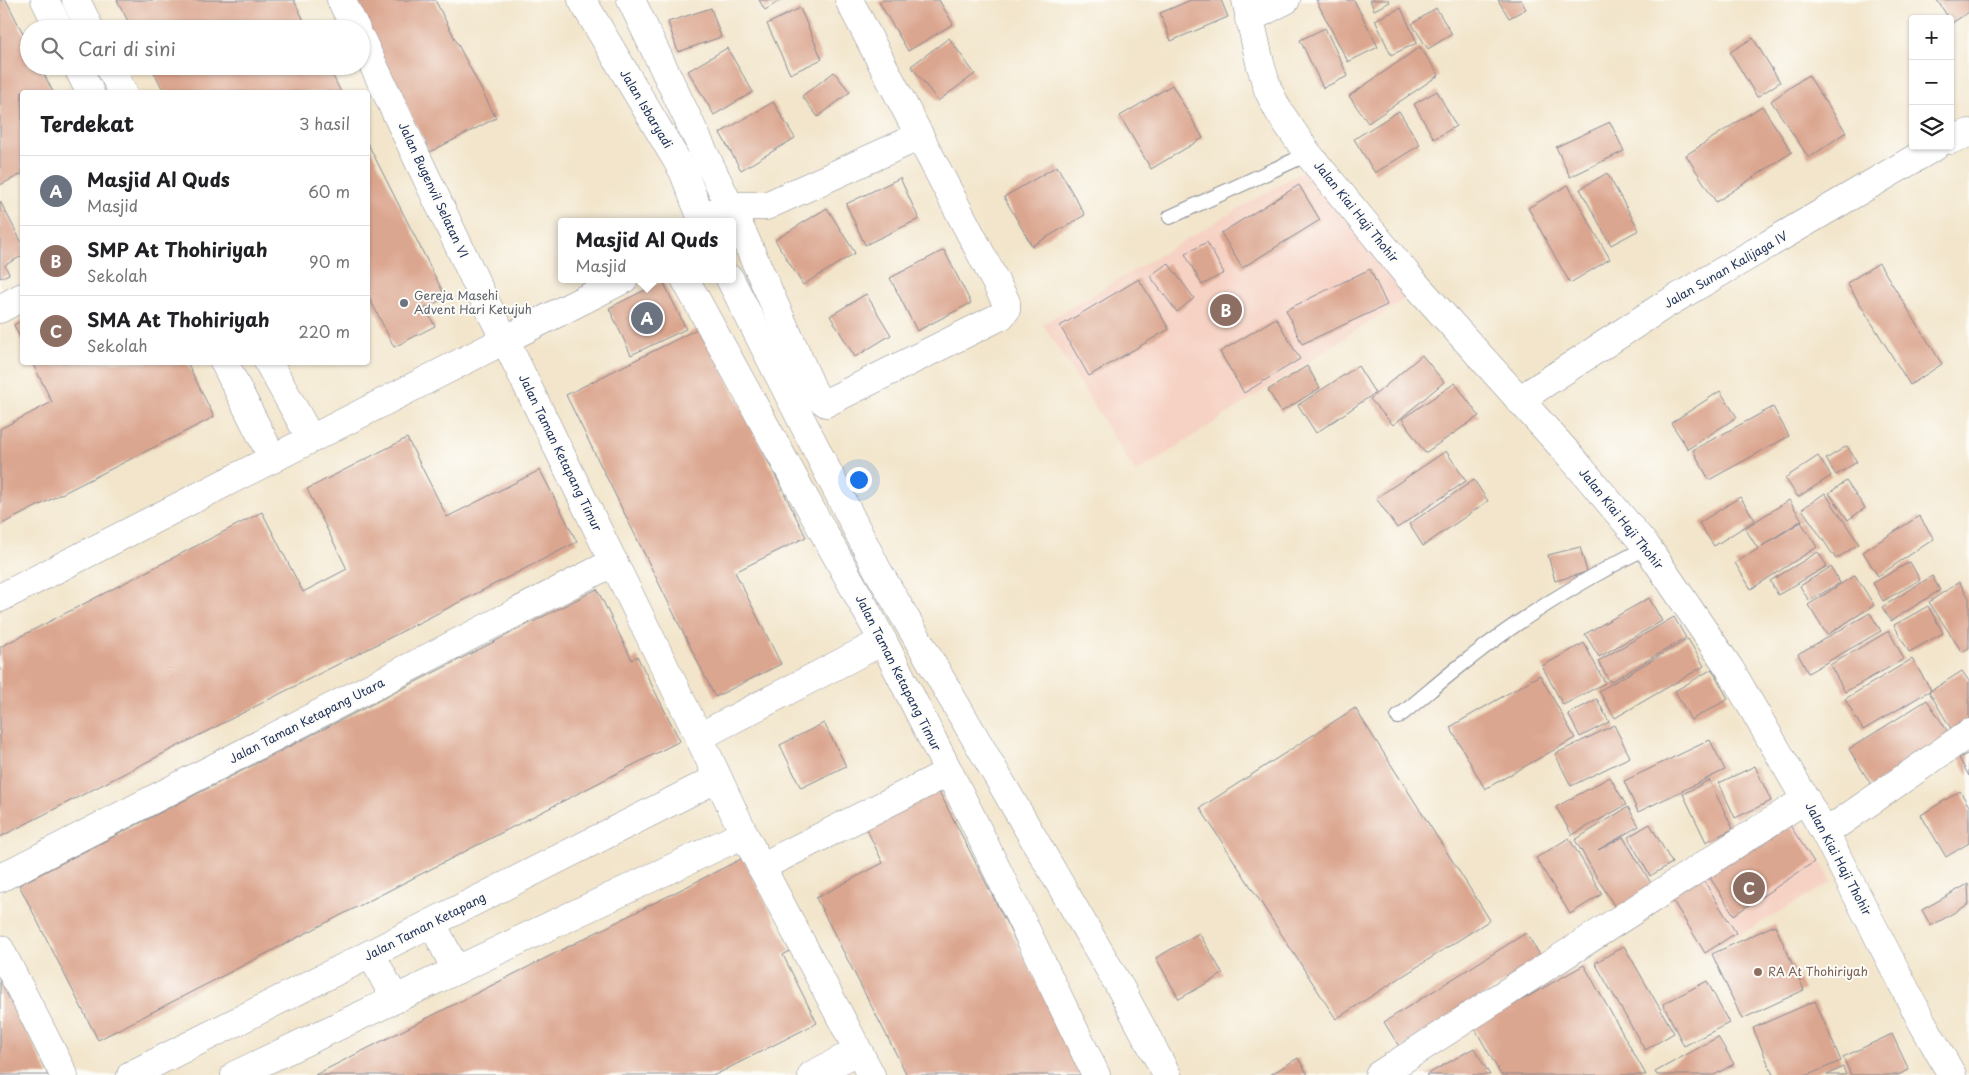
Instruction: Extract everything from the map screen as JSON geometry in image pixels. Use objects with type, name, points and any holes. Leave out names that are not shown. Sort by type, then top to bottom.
[{"type":"street","points":[[45,0],[55,20]]},
{"type":"street","points":[[76,0],[86,20]]},
{"type":"street","points":[[341,0],[351,20]]},
{"type":"street","name":"Jalan Isbaryadi","points":[[582,0],[683,171],[701,218]]},
{"type":"street","points":[[631,0],[730,206],[733,218]]},
{"type":"street","points":[[849,0],[920,136],[1006,302],[1006,310],[1001,316],[826,403],[815,395],[738,236],[766,206],[920,136]]},
{"type":"street","points":[[1248,9],[1286,0]]},
{"type":"street","name":"Jalan Kiai Haji Thohir","points":[[1248,9],[1268,90],[1278,110],[1308,154],[1410,278],[1647,547],[1730,669],[1825,833],[1922,1022],[1952,1075]]},
{"type":"street","name":"Jalan Bugenvil Selatan VI","points":[[370,58],[481,294],[505,340]]},
{"type":"street","points":[[82,75],[89,90]]},
{"type":"street","points":[[114,75],[122,90]]},
{"type":"street","points":[[1954,139],[1969,133]]},
{"type":"street","name":"Jalan Sunan Kalijaga IV","points":[[1519,400],[1663,306],[1929,150]]},
{"type":"street","points":[[706,218],[730,206],[766,206]]},
{"type":"street","points":[[0,598],[616,283]]},
{"type":"street","name":"Jalan Taman Ketapang Timur","points":[[687,283],[883,641],[949,772],[1096,1075]]},
{"type":"street","points":[[732,283],[876,569],[1121,989],[1167,1075]]},
{"type":"street","points":[[0,309],[20,297]]},
{"type":"street","name":"Jalan Taman Ketapang Timur","points":[[505,340],[699,737],[744,834],[871,1075]]},
{"type":"street","points":[[226,365],[273,459]]},
{"type":"street","points":[[270,365],[311,439]]},
{"type":"street","name":"Jalan Taman Ketapang Utara","points":[[0,878],[614,562]]},
{"type":"street","points":[[699,737],[883,641]]},
{"type":"street","points":[[1825,833],[1969,733]]},
{"type":"street","points":[[761,866],[949,772]]},
{"type":"street","name":"Jalan Taman Ketapang","points":[[131,1075],[718,778]]},
{"type":"street","points":[[1379,1075],[1806,799]]},
{"type":"street","points":[[235,1075],[744,834]]},
{"type":"street","points":[[432,923],[456,970]]},
{"type":"street","points":[[0,949],[64,1075]]},
{"type":"street","points":[[372,954],[395,999]]},
{"type":"street","points":[[812,1075],[858,1051]]},
{"type":"lane","points":[[1170,217],[1308,154]]},
{"type":"lane","points":[[1398,717],[1469,658],[1509,630],[1623,559],[1647,547]]},
{"type":"shaded area","points":[[1306,169],[1408,297],[1136,473],[1043,324]]},
{"type":"shaded area","points":[[1794,814],[1832,882],[1702,956],[1667,894]]},
{"type":"building","points":[[0,0],[6,0],[20,27],[20,75],[44,75],[52,90],[20,90],[20,175],[0,185]]},
{"type":"building","points":[[117,0],[294,0],[304,20],[127,20]]},
{"type":"building","points":[[353,0],[435,0],[496,118],[430,152],[370,34],[370,20],[363,20]]},
{"type":"building","points":[[759,0],[781,0],[765,10]]},
{"type":"building","points":[[883,0],[939,0],[953,24],[908,51],[879,2]]},
{"type":"building","points":[[1191,0],[1221,0],[1228,17],[1171,41],[1160,13]]},
{"type":"building","points":[[1316,0],[1354,0],[1378,47],[1348,62]]},
{"type":"building","points":[[1370,0],[1389,0],[1390,2],[1374,10]]},
{"type":"building","points":[[1498,0],[1521,0],[1526,9],[1509,18]]},
{"type":"building","points":[[1937,0],[1969,0],[1969,12],[1954,22],[1954,15],[1947,15]]},
{"type":"building","points":[[711,8],[721,37],[678,52],[668,22]]},
{"type":"building","points":[[800,8],[822,59],[790,74],[767,24]]},
{"type":"building","points":[[1401,8],[1417,43],[1391,55],[1375,20]]},
{"type":"building","points":[[1436,8],[1452,34],[1428,49],[1412,24]]},
{"type":"building","points":[[1325,28],[1348,76],[1323,88],[1300,40]]},
{"type":"building","points":[[949,38],[975,74],[938,101],[911,66]]},
{"type":"building","points":[[1753,38],[1780,82],[1757,97],[1730,52]]},
{"type":"building","points":[[1420,47],[1439,75],[1368,123],[1349,96]]},
{"type":"building","points":[[727,48],[753,92],[714,115],[688,71]]},
{"type":"building","points":[[834,72],[850,92],[818,117],[802,96]]},
{"type":"building","points":[[156,75],[332,75],[340,90],[163,90]]},
{"type":"building","points":[[1808,75],[1846,132],[1809,158],[1771,101]]},
{"type":"building","points":[[1172,85],[1203,138],[1151,169],[1120,116]]},
{"type":"building","points":[[1437,91],[1456,126],[1434,139],[1414,104]]},
{"type":"building","points":[[773,102],[795,138],[741,170],[720,133]]},
{"type":"building","points":[[1762,106],[1792,152],[1716,202],[1686,155]]},
{"type":"building","points":[[1399,111],[1420,145],[1375,173],[1354,139]]},
{"type":"building","points":[[1610,122],[1624,151],[1570,177],[1556,147]]},
{"type":"building","points":[[370,148],[446,298],[425,308],[435,326],[394,347],[370,299]]},
{"type":"building","points":[[1057,166],[1085,215],[1032,246],[1004,197]]},
{"type":"building","points":[[1607,173],[1639,230],[1611,245],[1580,189]]},
{"type":"building","points":[[900,178],[919,219],[865,245],[846,204]]},
{"type":"building","points":[[1299,185],[1320,220],[1242,268],[1221,233]]},
{"type":"building","points":[[1568,185],[1610,259],[1570,283],[1528,208]]},
{"type":"building","points":[[0,201],[20,239],[20,257],[5,265],[9,274],[0,278]]},
{"type":"building","points":[[827,208],[855,253],[803,285],[775,240]]},
{"type":"building","points":[[1207,242],[1224,273],[1202,285],[1185,254]]},
{"type":"building","points":[[944,250],[971,303],[917,331],[890,278]]},
{"type":"building","points":[[1168,263],[1194,298],[1177,312],[1150,276]]},
{"type":"building","points":[[1879,263],[1942,364],[1910,385],[1847,283]]},
{"type":"building","points":[[1370,269],[1387,305],[1302,344],[1286,310]]},
{"type":"building","points":[[1139,279],[1169,329],[1089,376],[1060,326]]},
{"type":"building","points":[[659,283],[664,283],[686,329],[631,355],[609,308]]},
{"type":"building","points":[[866,294],[891,335],[855,357],[830,316]]},
{"type":"building","points":[[1276,318],[1300,359],[1244,393],[1220,352]]},
{"type":"building","points":[[20,321],[20,338],[14,325]]},
{"type":"building","points":[[701,327],[806,537],[735,572],[781,664],[715,697],[566,395]]},
{"type":"building","points":[[1422,355],[1444,382],[1393,425],[1370,399]]},
{"type":"building","points":[[34,365],[188,365],[214,417],[0,525],[0,429],[52,402]]},
{"type":"building","points":[[1307,366],[1320,388],[1281,412],[1268,390]]},
{"type":"building","points":[[1358,366],[1375,393],[1316,433],[1298,405]]},
{"type":"building","points":[[1455,383],[1479,416],[1425,453],[1402,419]]},
{"type":"building","points":[[1720,391],[1737,417],[1688,449],[1671,423]]},
{"type":"building","points":[[1773,407],[1789,436],[1709,480],[1693,450]]},
{"type":"building","points":[[407,438],[447,517],[540,470],[577,542],[0,837],[0,647],[262,512],[303,592],[347,569],[307,489]]},
{"type":"building","points":[[1847,446],[1857,462],[1836,475],[1826,459]]},
{"type":"building","points":[[1446,451],[1466,481],[1397,528],[1376,498]]},
{"type":"building","points":[[1818,456],[1831,476],[1798,497],[1785,478]]},
{"type":"building","points":[[1474,480],[1488,501],[1423,546],[1409,524]]},
{"type":"building","points":[[1846,481],[1865,508],[1848,520],[1829,493]]},
{"type":"building","points":[[1825,493],[1859,544],[1836,559],[1802,509]]},
{"type":"building","points":[[1740,497],[1755,520],[1714,546],[1699,523]]},
{"type":"building","points":[[1789,500],[1802,520],[1762,546],[1801,522],[1817,547],[1751,589],[1735,563],[1758,549],[1745,528]]},
{"type":"building","points":[[1919,516],[1934,539],[1878,576],[1863,552]]},
{"type":"building","points":[[1580,547],[1587,572],[1555,581],[1548,555]]},
{"type":"building","points":[[1818,552],[1827,566],[1778,595],[1770,581]]},
{"type":"building","points":[[1910,562],[1920,580],[1883,601],[1873,583]]},
{"type":"building","points":[[1831,567],[1840,583],[1809,601],[1800,586]]},
{"type":"building","points":[[1855,575],[1874,605],[1827,635],[1808,605]]},
{"type":"building","points":[[1932,576],[1940,590],[1891,621],[1882,607]]},
{"type":"building","points":[[1959,582],[1969,598],[1969,648],[1962,652],[1929,602]]},
{"type":"building","points":[[597,589],[632,660],[637,656],[680,741],[98,1040],[19,885]]},
{"type":"building","points":[[1649,598],[1662,621],[1599,657],[1585,634]]},
{"type":"building","points":[[1928,606],[1943,633],[1909,652],[1894,625]]},
{"type":"building","points":[[1870,613],[1881,631],[1808,673],[1798,654]]},
{"type":"building","points":[[1674,617],[1686,638],[1610,682],[1598,661]]},
{"type":"building","points":[[1889,631],[1904,659],[1845,692],[1830,665]]},
{"type":"building","points":[[1688,639],[1704,666],[1615,718],[1599,691]]},
{"type":"building","points":[[1584,643],[1605,683],[1563,705],[1542,666]]},
{"type":"building","points":[[1912,659],[1931,690],[1863,730],[1845,699]]},
{"type":"building","points":[[1712,669],[1728,699],[1691,720],[1675,691]]},
{"type":"building","points":[[1962,671],[1969,681],[1969,720],[1952,730],[1929,692]]},
{"type":"building","points":[[1540,675],[1575,738],[1485,789],[1450,727]]},
{"type":"building","points":[[1597,699],[1609,722],[1580,737],[1568,714]]},
{"type":"building","points":[[1927,700],[1950,735],[1872,786],[1849,749]]},
{"type":"building","points":[[1355,708],[1490,920],[1336,1019],[1200,808]]},
{"type":"building","points":[[824,723],[846,766],[801,788],[780,745]]},
{"type":"building","points":[[1614,725],[1630,757],[1571,786],[1555,754]]},
{"type":"building","points":[[1710,740],[1725,770],[1638,812],[1624,781]]},
{"type":"building","points":[[1969,753],[1969,776],[1959,758]]},
{"type":"building","points":[[1755,766],[1771,801],[1735,818],[1719,783]]},
{"type":"building","points":[[1610,777],[1626,805],[1572,835],[1556,807]]},
{"type":"building","points":[[1709,780],[1733,829],[1706,842],[1683,794]]},
{"type":"building","points":[[939,791],[1084,1075],[907,1075],[816,898],[883,863],[866,828]]},
{"type":"building","points":[[1960,791],[1969,806],[1969,843],[1946,857],[1921,815]]},
{"type":"building","points":[[1628,807],[1639,826],[1598,850],[1623,837],[1657,893],[1620,916],[1575,840]]},
{"type":"building","points":[[1787,821],[1814,862],[1734,915],[1707,873]]},
{"type":"building","points":[[1650,824],[1672,863],[1650,876],[1628,837]]},
{"type":"building","points":[[1569,838],[1602,894],[1570,914],[1536,858]]},
{"type":"building","points":[[743,858],[790,951],[783,955],[817,1023],[715,1075],[315,1075]]},
{"type":"building","points":[[1701,876],[1736,933],[1705,953],[1670,896]]},
{"type":"building","points":[[1968,884],[1969,904],[1931,926],[1922,910]]},
{"type":"building","name":"RA At Thohiriyah","points":[[1775,925],[1804,990],[1742,1019],[1712,954]]},
{"type":"building","points":[[1199,933],[1223,974],[1179,999],[1156,958]]},
{"type":"building","points":[[1526,933],[1542,958],[1400,1048],[1384,1022]]},
{"type":"building","points":[[1624,946],[1674,1033],[1645,1050],[1595,963]]},
{"type":"building","points":[[1584,965],[1646,1075],[1501,1075],[1474,1027]]},
{"type":"building","points":[[0,979],[29,1036],[48,1075],[0,1075]]},
{"type":"building","points":[[1707,981],[1729,1023],[1684,1046],[1663,1004]]},
{"type":"building","points":[[1815,1001],[1841,1061],[1808,1075],[1773,1075],[1753,1028]]},
{"type":"building","points":[[1892,1034],[1909,1070],[1898,1075],[1851,1075],[1843,1057]]},
{"type":"building","points":[[1718,1037],[1734,1064],[1714,1075],[1657,1075],[1655,1072]]},
{"type":"building","points":[[1474,1048],[1490,1075],[1426,1075]]},
{"type":"building","points":[[1298,1058],[1308,1075],[1270,1075]]},
{"type":"building","points":[[1843,1067],[1846,1075],[1827,1075]]},
{"type":"place","name":"Gereja Masehi Advent Hari Ketujuh","points":[[404,303]]},
{"type":"place","name":"SMP At Thohiriyah","points":[[1226,310]]},
{"type":"place","name":"Masjid Al Quds","points":[[647,318]]},
{"type":"place","name":"SMA At Thohiriyah","points":[[1749,888]]},
{"type":"place","name":"RA At Thohiriyah","points":[[1758,972]]}]
